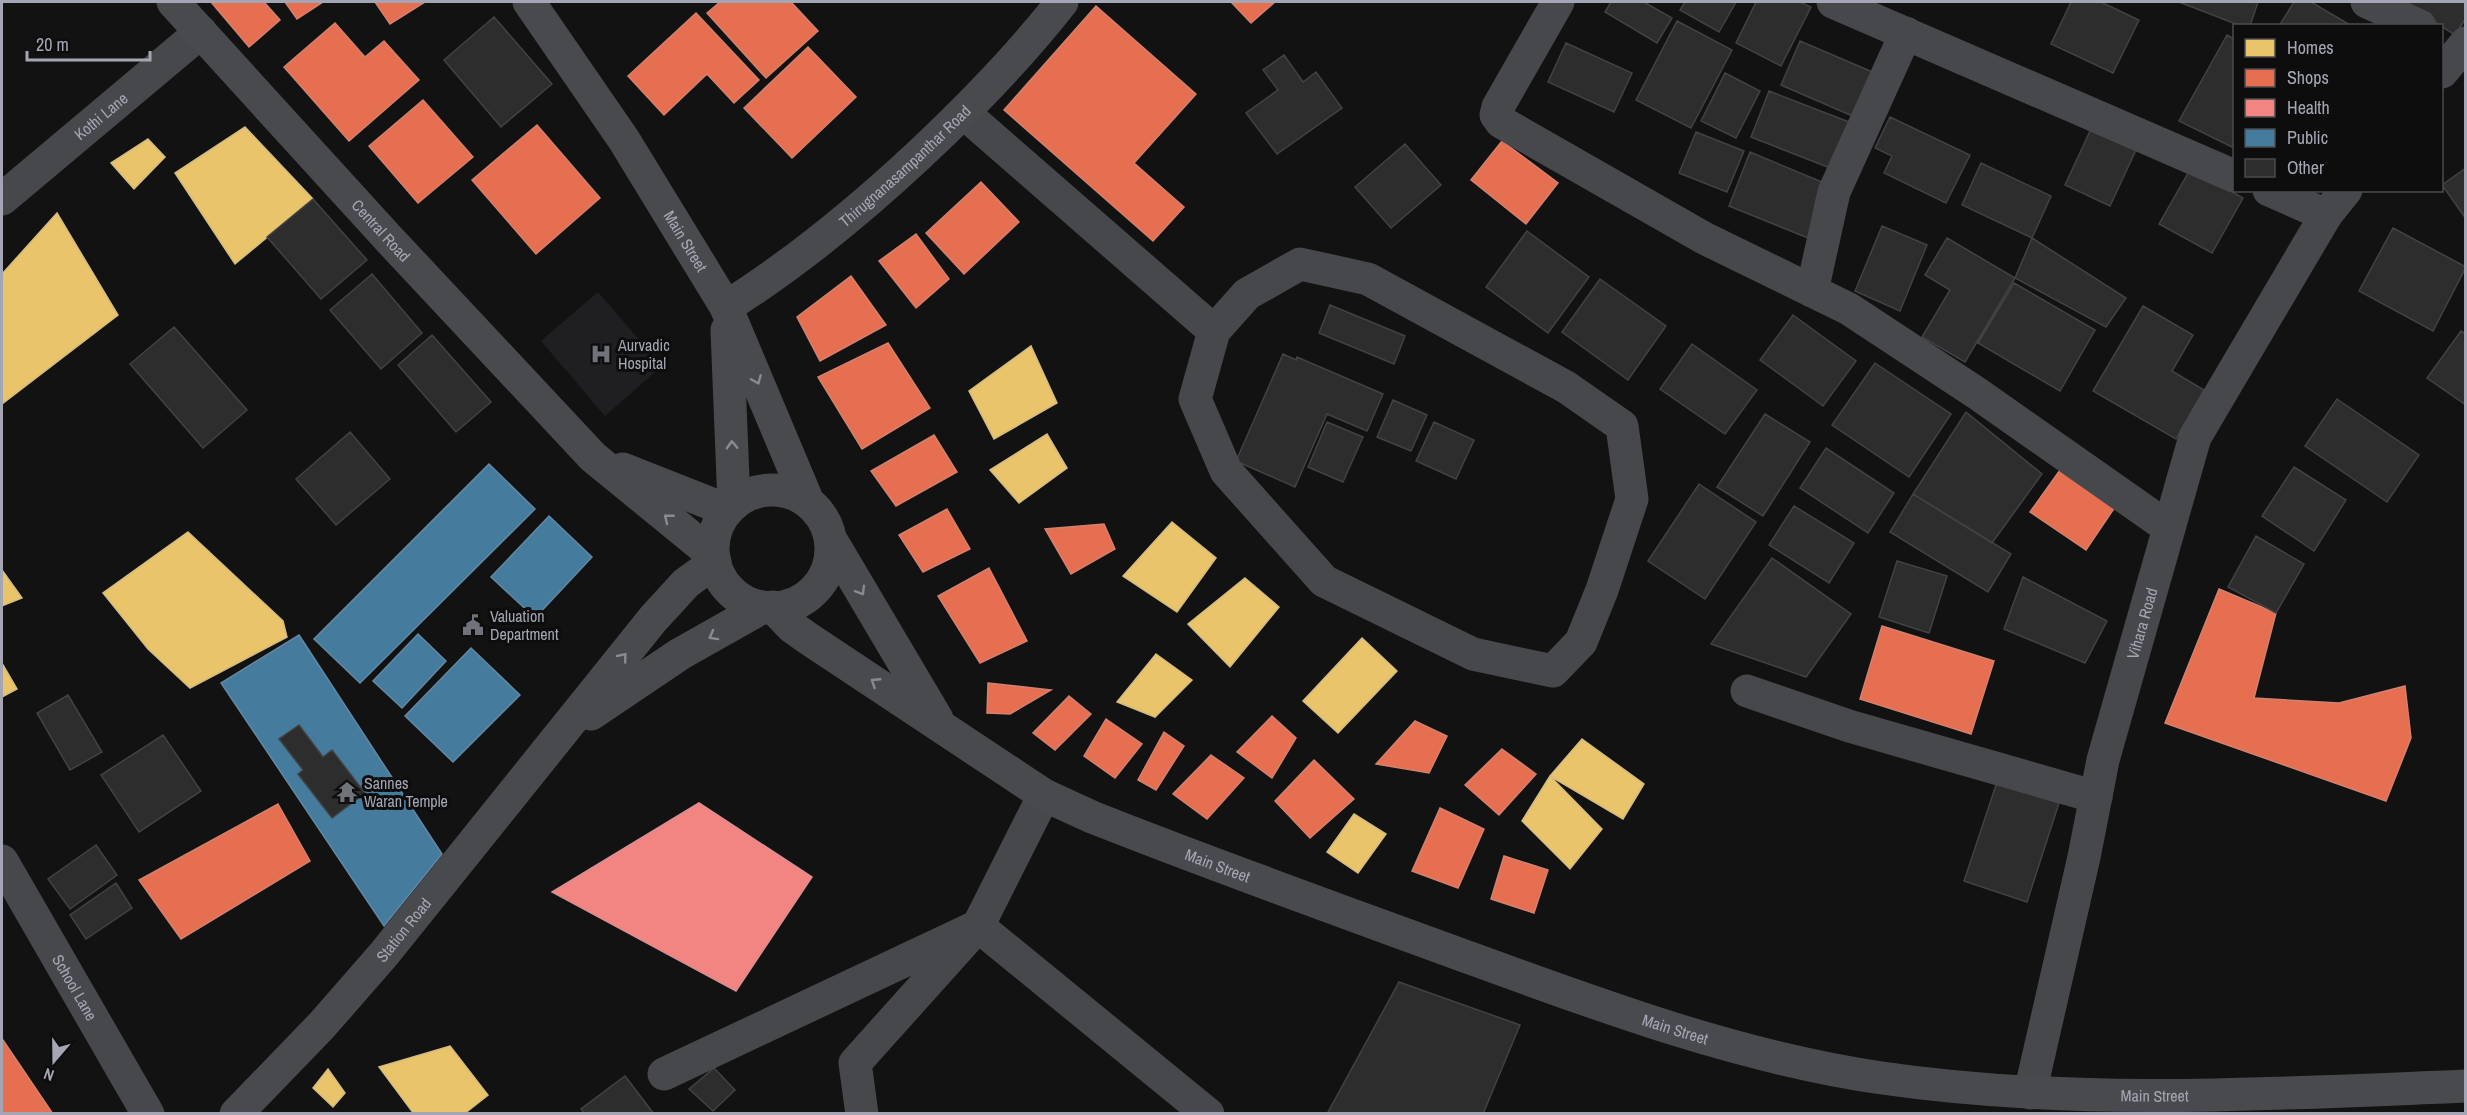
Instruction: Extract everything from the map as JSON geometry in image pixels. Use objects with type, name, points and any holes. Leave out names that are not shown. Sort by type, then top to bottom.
[{"type":"main road","name":"Central Road","points":[[173,2],[388,238],[593,457],[714,558]]},
{"type":"main road","name":"Main Street","points":[[529,2],[624,140],[726,307],[808,502]]},
{"type":"main road","name":"Thirugnanasampanthar Road","points":[[726,307],[801,257],[897,176],[964,113],[1062,2]]},
{"type":"main road","points":[[726,307],[731,507]]},
{"type":"main road","points":[[593,457],[731,507]]},
{"type":"main road","points":[[763,490],[779,490],[794,494],[808,502],[819,513],[831,540],[829,565],[817,587],[805,598],[790,605],[768,607],[752,604],[732,592],[724,583],[714,558],[716,531],[731,507],[747,495],[763,490]]},
{"type":"main road","name":"Main Street","points":[[831,540],[941,726]]},
{"type":"main road","name":"Station Road","points":[[236,1113],[266,1085],[322,1025],[384,954],[653,619],[714,558]]},
{"type":"main road","name":"Main Street","points":[[768,607],[809,639],[1044,795],[1092,817],[1524,978],[1744,1049],[1880,1078],[2030,1093],[2217,1095],[2466,1086]]},
{"type":"main road","name":"Station Road","points":[[560,735],[680,654],[768,607]]},
{"type":"street","points":[[1558,2],[1498,107],[1496,115],[1500,122],[1704,238],[1849,309],[1958,381],[2169,528]]},
{"type":"street","points":[[1833,2],[2233,175]]},
{"type":"street","points":[[2367,2],[2416,24]]},
{"type":"street","name":"Kothi Lane","points":[[2,199],[201,32]]},
{"type":"street","points":[[1812,291],[1834,192],[1906,33]]},
{"type":"street","points":[[2443,70],[2457,41]]},
{"type":"street","points":[[964,113],[1214,331]]},
{"type":"street","points":[[2274,192],[2326,215]]},
{"type":"street","name":"Vihara Road","points":[[2030,1093],[2084,857],[2103,760],[2195,437],[2326,215],[2344,192]]},
{"type":"street","points":[[1300,264],[1368,279],[1566,387],[1622,426],[1632,499],[1602,590],[1581,642],[1553,671],[1473,654],[1324,581],[1226,471],[1221,460],[1195,399],[1214,331],[1247,294],[1300,264]]},
{"type":"street","points":[[1747,691],[1849,726],[2096,797]]},
{"type":"street","points":[[862,1113],[855,1063],[978,926],[1044,795]]},
{"type":"street","name":"School Lane","points":[[2,861],[148,1113]]},
{"type":"street","points":[[664,1074],[978,926]]},
{"type":"street","points":[[978,926],[1208,1113]]},
{"type":"shaded area","name":"Aurvadic Hospital","points":[[598,292],[662,366],[605,416],[541,341]]},
{"type":"building: Homes","points":[[245,127],[313,199],[235,264],[175,173]]},
{"type":"building: Homes","points":[[148,139],[165,157],[134,189],[111,163]]},
{"type":"building: Homes","points":[[57,213],[118,315],[2,404],[2,274]]},
{"type":"building: Homes","points":[[1031,346],[1057,403],[994,439],[969,391]]},
{"type":"building: Homes","points":[[1047,434],[1067,468],[1019,503],[990,470]]},
{"type":"building: Homes","points":[[1172,522],[1216,558],[1177,612],[1123,576]]},
{"type":"building: Homes","points":[[188,532],[283,621],[287,637],[190,688],[148,649],[103,593]]},
{"type":"building: Homes","points":[[2,570],[22,598],[2,606]]},
{"type":"building: Homes","points":[[1245,578],[1279,607],[1230,667],[1188,624]]},
{"type":"building: Homes","points":[[1362,638],[1397,671],[1338,733],[1303,701]]},
{"type":"building: Homes","points":[[1156,654],[1192,680],[1155,717],[1117,702]]},
{"type":"building: Homes","points":[[2,663],[17,689],[2,697]]},
{"type":"building: Homes","points":[[1582,739],[1644,784],[1623,819],[1550,776]]},
{"type":"building: Homes","points":[[1550,776],[1602,829],[1570,869],[1522,821]]},
{"type":"building: Homes","points":[[1354,814],[1386,834],[1358,873],[1327,852]]},
{"type":"building: Homes","points":[[450,1046],[488,1095],[464,1114],[414,1114],[379,1067]]},
{"type":"building: Homes","points":[[328,1069],[345,1093],[333,1107],[313,1088]]},
{"type":"building: Shops","points":[[211,2],[264,2],[280,20],[249,47]]},
{"type":"building: Shops","points":[[285,2],[323,2],[297,19]]},
{"type":"building: Shops","points":[[375,2],[425,2],[390,24]]},
{"type":"building: Shops","points":[[720,2],[791,2],[818,31],[766,78],[707,13]]},
{"type":"building: Shops","points":[[1231,2],[1275,2],[1251,23]]},
{"type":"building: Shops","points":[[1096,6],[1196,94],[1134,163],[1184,207],[1153,241],[1004,110]]},
{"type":"building: Shops","points":[[696,13],[759,80],[734,103],[707,74],[664,115],[628,76]]},
{"type":"building: Shops","points":[[335,23],[365,57],[384,41],[419,80],[349,141],[284,67]]},
{"type":"building: Shops","points":[[808,47],[856,97],[792,158],[744,108]]},
{"type":"building: Shops","points":[[423,100],[473,157],[418,203],[369,146]]},
{"type":"building: Shops","points":[[537,125],[600,198],[536,254],[472,180]]},
{"type":"building: Shops","points":[[1502,141],[1558,183],[1526,224],[1471,180]]},
{"type":"building: Shops","points":[[981,182],[1019,222],[964,274],[926,233]]},
{"type":"building: Shops","points":[[916,234],[949,279],[916,308],[879,261]]},
{"type":"building: Shops","points":[[851,276],[886,325],[820,361],[797,317]]},
{"type":"building: Shops","points":[[888,343],[930,408],[862,449],[818,377]]},
{"type":"building: Shops","points":[[934,435],[957,472],[896,506],[871,471]]},
{"type":"building: Shops","points":[[2060,470],[2115,507],[2086,550],[2030,512]]},
{"type":"building: Shops","points":[[947,509],[970,549],[923,572],[899,535]]},
{"type":"building: Shops","points":[[1104,524],[1115,549],[1071,574],[1045,529]]},
{"type":"building: Shops","points":[[989,568],[1027,641],[980,663],[938,596]]},
{"type":"building: Shops","points":[[2219,589],[2276,613],[2254,698],[2339,703],[2405,686],[2411,738],[2386,801],[2165,723]]},
{"type":"building: Shops","points":[[1882,626],[1994,661],[1971,734],[1860,699]]},
{"type":"building: Shops","points":[[988,683],[1051,690],[1010,714],[987,713]]},
{"type":"building: Shops","points":[[1069,696],[1091,714],[1055,750],[1033,733]]},
{"type":"building: Shops","points":[[1272,716],[1296,738],[1272,778],[1237,752]]},
{"type":"building: Shops","points":[[1106,719],[1142,744],[1115,778],[1084,756]]},
{"type":"building: Shops","points":[[1415,721],[1447,736],[1429,773],[1376,764]]},
{"type":"building: Shops","points":[[1164,732],[1184,746],[1156,790],[1138,780]]},
{"type":"building: Shops","points":[[1502,749],[1536,774],[1499,815],[1465,785]]},
{"type":"building: Shops","points":[[1211,755],[1244,778],[1207,819],[1173,794]]},
{"type":"building: Shops","points":[[1314,760],[1354,799],[1310,838],[1275,801]]},
{"type":"building: Shops","points":[[278,804],[310,861],[181,939],[139,880]]},
{"type":"building: Shops","points":[[1440,808],[1484,829],[1458,888],[1412,871]]},
{"type":"building: Shops","points":[[1504,856],[1548,870],[1534,913],[1491,899]]},
{"type":"building: Shops","points":[[3,1040],[53,1114],[2,1114]]},
{"type":"building: Health","points":[[699,803],[812,877],[736,991],[552,892]]},
{"type":"building: Public","points":[[489,464],[535,509],[360,683],[314,639]]},
{"type":"building: Public","points":[[549,516],[592,557],[535,618],[491,577]]},
{"type":"building: Public","points":[[418,634],[446,661],[402,708],[373,681]]},
{"type":"building: Public","name":"Sannes Waran Temple","points":[[299,635],[442,854],[384,926],[221,683]]},
{"type":"building: Public","points":[[471,648],[520,695],[453,762],[405,716]]},
{"type":"building: Other","points":[[1611,2],[1644,2],[1672,18],[1657,43],[1605,12]]},
{"type":"building: Other","points":[[1685,2],[1736,2],[1719,32],[1680,10]]},
{"type":"building: Other","points":[[1756,2],[1800,2],[1811,7],[1781,66],[1736,43]]},
{"type":"building: Other","points":[[2071,2],[2101,2],[2139,20],[2113,73],[2051,44]]},
{"type":"building: Other","points":[[2179,2],[2258,2],[2251,24],[2236,24]]},
{"type":"building: Other","points":[[2294,2],[2311,2],[2349,24],[2280,24]]},
{"type":"building: Other","points":[[2403,2],[2466,2],[2466,18],[2455,35],[2443,27],[2443,24],[2438,24]]},
{"type":"building: Other","points":[[494,17],[552,84],[501,127],[444,60]]},
{"type":"building: Other","points":[[1677,21],[1732,50],[1691,128],[1636,100]]},
{"type":"building: Other","points":[[2227,35],[2233,38],[2233,148],[2179,121]]},
{"type":"building: Other","points":[[1800,41],[1877,74],[1857,118],[1781,85]]},
{"type":"building: Other","points":[[1566,43],[1632,73],[1614,112],[1548,82]]},
{"type":"building: Other","points":[[1284,55],[1303,82],[1316,72],[1342,108],[1277,154],[1246,113],[1278,90],[1263,70]]},
{"type":"building: Other","points":[[1725,73],[1760,91],[1736,138],[1701,121]]},
{"type":"building: Other","points":[[1769,91],[1849,122],[1830,168],[1751,137]]},
{"type":"building: Other","points":[[1890,117],[1970,155],[1946,203],[1884,173],[1892,156],[1875,148]]},
{"type":"building: Other","points":[[2091,129],[2136,150],[2110,206],[2065,185]]},
{"type":"building: Other","points":[[1696,132],[1744,151],[1727,192],[1679,173]]},
{"type":"building: Other","points":[[1405,144],[1441,185],[1391,228],[1355,187]]},
{"type":"building: Other","points":[[1750,152],[1829,185],[1808,238],[1729,206]]},
{"type":"building: Other","points":[[1981,163],[2051,196],[2032,238],[1962,205]]},
{"type":"building: Other","points":[[2191,168],[2243,198],[2212,253],[2159,224]]},
{"type":"building: Other","points":[[2466,168],[2466,219],[2443,186]]},
{"type":"building: Other","points":[[313,199],[367,260],[321,299],[267,237]]},
{"type":"building: Other","points":[[1882,226],[1927,245],[1900,311],[1855,291]]},
{"type":"building: Other","points":[[2393,228],[2466,267],[2433,331],[2359,291]]},
{"type":"building: Other","points":[[1527,231],[1589,277],[1548,333],[1486,287]]},
{"type":"building: Other","points":[[1947,238],[2015,278],[1965,362],[1922,337],[1950,290],[1925,275]]},
{"type":"building: Other","points":[[2032,238],[2126,298],[2106,327],[2015,278]]},
{"type":"building: Other","points":[[372,274],[422,333],[381,369],[330,310]]},
{"type":"building: Other","points":[[1600,279],[1666,326],[1628,380],[1562,332]]},
{"type":"building: Other","points":[[2014,283],[2095,330],[2060,391],[1978,343]]},
{"type":"building: Other","points":[[1330,305],[1405,336],[1394,364],[1319,333]]},
{"type":"building: Other","points":[[2143,306],[2193,335],[2172,371],[2204,390],[2176,439],[2093,391]]},
{"type":"building: Other","points":[[1793,315],[1856,361],[1823,406],[1760,360]]},
{"type":"building: Other","points":[[174,327],[247,410],[203,448],[130,364]]},
{"type":"building: Other","points":[[2461,331],[2466,334],[2466,405],[2427,378]]},
{"type":"building: Other","points":[[432,335],[491,402],[456,432],[398,365]]},
{"type":"building: Other","points":[[1692,344],[1757,390],[1725,434],[1660,389]]},
{"type":"building: Other","points":[[1283,354],[1296,360],[1297,357],[1383,394],[1367,431],[1327,414],[1295,487],[1236,461]]},
{"type":"building: Other","points":[[1875,363],[1951,414],[1909,477],[1832,425]]},
{"type":"building: Other","points":[[2337,399],[2419,455],[2387,502],[2305,446]]},
{"type":"building: Other","points":[[1393,400],[1427,415],[1411,451],[1377,437]]},
{"type":"building: Other","points":[[1966,412],[2042,474],[1992,543],[1913,494]]},
{"type":"building: Other","points":[[1765,414],[1810,442],[1763,516],[1717,487]]},
{"type":"building: Other","points":[[1327,422],[1363,437],[1343,482],[1308,467]]},
{"type":"building: Other","points":[[1434,422],[1474,440],[1456,479],[1416,461]]},
{"type":"building: Other","points":[[350,432],[390,479],[336,525],[296,479]]},
{"type":"building: Other","points":[[1826,448],[1894,493],[1868,533],[1800,488]]},
{"type":"building: Other","points":[[2294,467],[2346,500],[2314,551],[2262,516]]},
{"type":"building: Other","points":[[1699,484],[1756,522],[1705,599],[1648,561]]},
{"type":"building: Other","points":[[1913,494],[2011,554],[1988,592],[1890,532]]},
{"type":"building: Other","points":[[1794,506],[1854,543],[1829,583],[1769,545]]},
{"type":"building: Other","points":[[2256,536],[2304,564],[2276,613],[2228,587]]},
{"type":"building: Other","points":[[1772,558],[1851,614],[1806,677],[1711,644]]},
{"type":"building: Other","points":[[1897,561],[1947,576],[1929,633],[1879,617]]},
{"type":"building: Other","points":[[2023,577],[2107,621],[2085,663],[2004,629]]},
{"type":"building: Other","points":[[68,695],[102,752],[70,770],[37,713]]},
{"type":"building: Other","points":[[299,725],[323,757],[332,750],[365,793],[332,818],[298,774],[303,770],[279,739]]},
{"type":"building: Other","points":[[163,735],[201,791],[139,832],[101,775]]},
{"type":"building: Other","points":[[1997,782],[2059,803],[2027,902],[1964,881]]},
{"type":"building: Other","points":[[96,845],[117,875],[70,909],[48,879]]},
{"type":"building: Other","points":[[116,883],[132,908],[86,939],[70,915]]},
{"type":"building: Other","points":[[1399,982],[1520,1025],[1483,1114],[1327,1114]]},
{"type":"building: Other","points":[[714,1068],[735,1090],[713,1111],[689,1089]]},
{"type":"building: Other","points":[[625,1076],[654,1114],[585,1114],[581,1109]]},
{"type":"place","name":"Aurvadic Hospital","points":[[601,354]]},
{"type":"place","name":"Valuation Department","points":[[473,625]]},
{"type":"place","name":"Sannes Waran Temple","points":[[347,792]]}]
